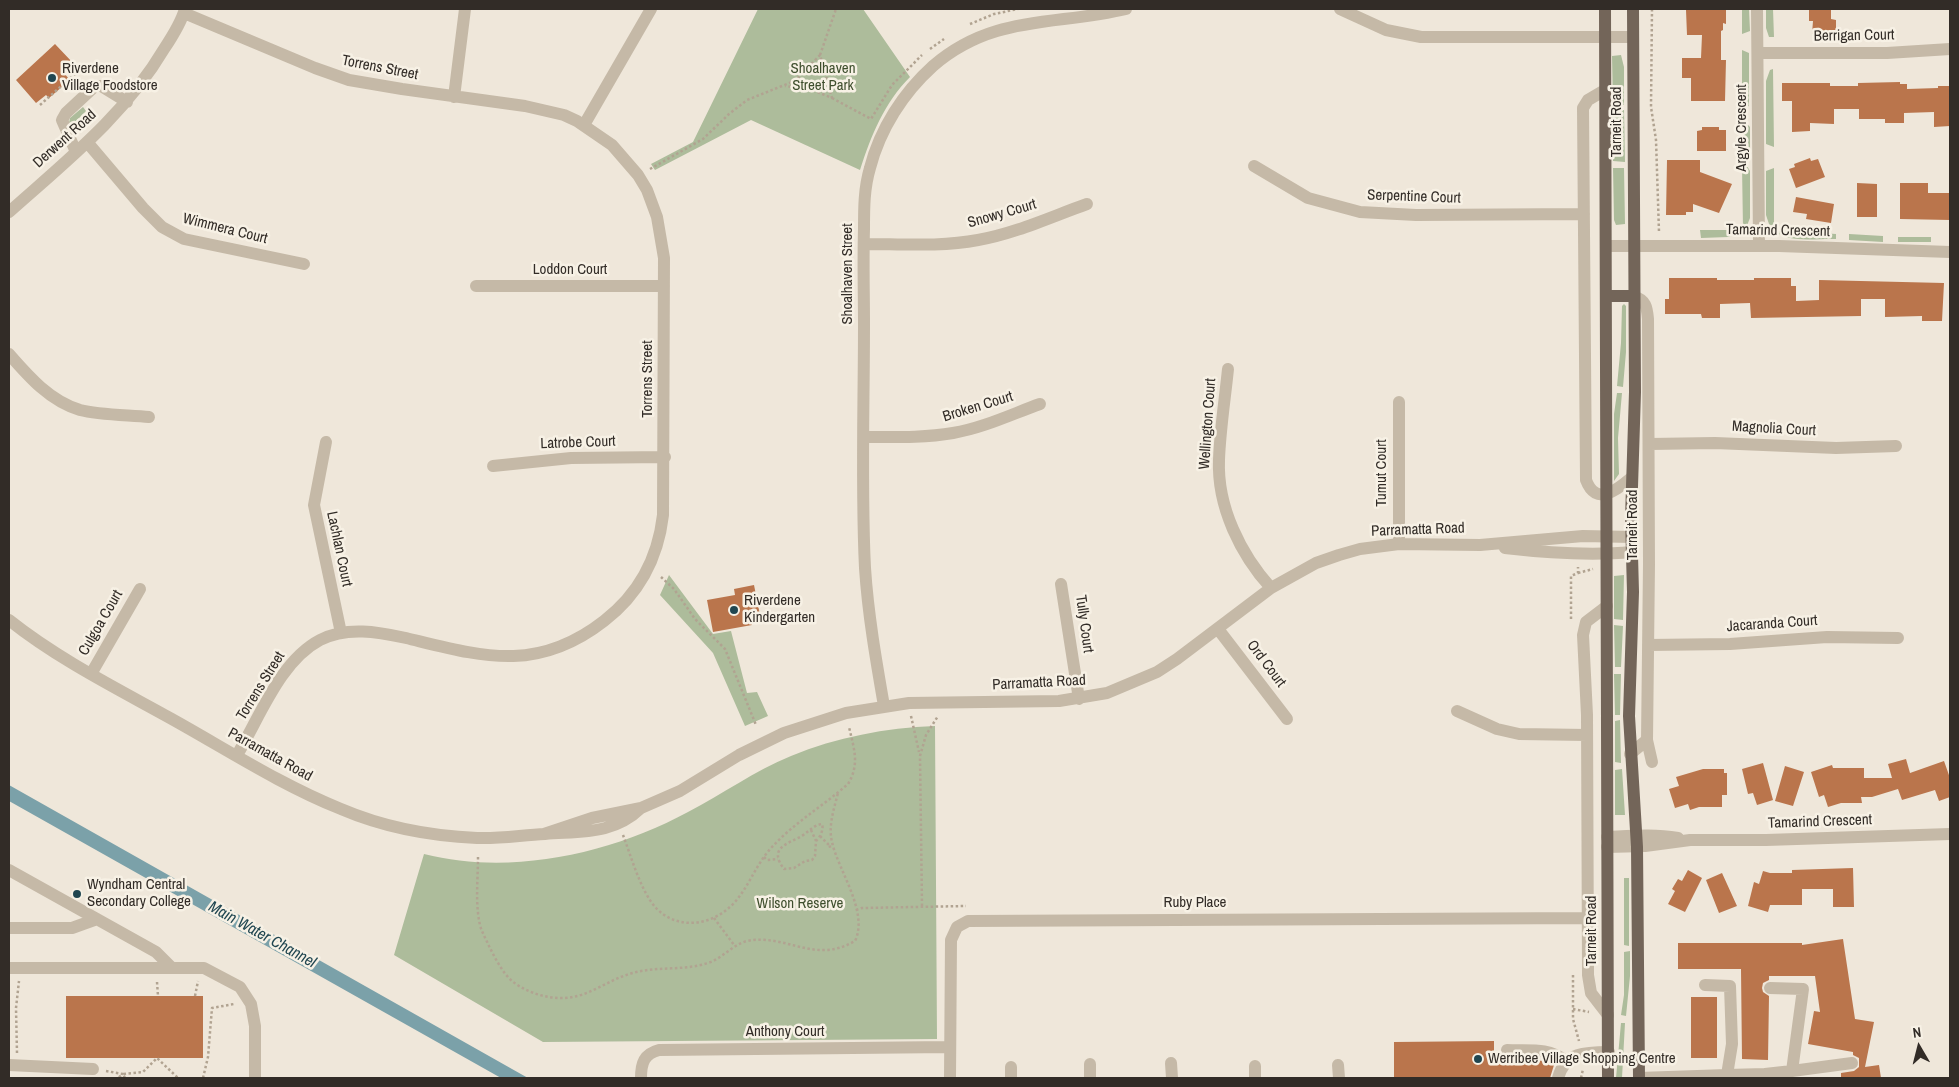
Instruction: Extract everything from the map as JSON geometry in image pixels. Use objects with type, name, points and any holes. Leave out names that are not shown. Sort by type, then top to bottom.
[{"type":"main road","name":"Tarneit Road","points":[[1605,9],[1608,1078]]},
{"type":"main road","name":"Tarneit Road","points":[[1632,9],[1635,392],[1632,478],[1633,592],[1628,716],[1636,841],[1639,1078]]},
{"type":"main road","points":[[1606,296],[1633,296]]},
{"type":"street","points":[[454,97],[464,9]]},
{"type":"street","points":[[584,125],[651,9]]},
{"type":"street","name":"Shoalhaven Street","points":[[884,706],[874,645],[866,569],[864,244],[866,185],[870,167],[891,118],[902,99],[934,66],[955,50],[996,30],[1021,24],[1083,13],[1126,9]]},
{"type":"street","points":[[1340,9],[1386,30],[1421,37],[1633,37]]},
{"type":"street","name":"Argyle Crescent","points":[[1757,9],[1759,246]]},
{"type":"street","name":"Torrens Street","points":[[185,11],[336,76],[366,84],[546,110],[564,115],[584,125],[620,153],[638,175],[654,208],[660,227],[664,258],[665,457],[661,530],[651,562],[635,590],[623,604],[605,620],[582,636],[552,649],[519,656],[501,657],[469,653],[375,632],[352,631],[322,639],[310,646],[290,665],[237,755]]},
{"type":"street","name":"Derwent Road","points":[[9,212],[87,142],[127,102],[157,61],[185,11]]},
{"type":"street","name":"Berrigan Court","points":[[1758,53],[1887,53],[1950,49]]},
{"type":"street","points":[[76,152],[62,120],[66,113],[95,86],[101,86],[127,102]]},
{"type":"street","name":"Tarneit Road","points":[[1605,90],[1588,100],[1583,108],[1586,480],[1592,491],[1599,494],[1607,494],[1618,490],[1632,478]]},
{"type":"street","name":"Wimmera Court","points":[[87,142],[143,208],[162,227],[184,239],[304,264]]},
{"type":"street","name":"Serpentine Court","points":[[1254,166],[1308,198],[1360,212],[1416,215],[1584,214]]},
{"type":"street","name":"Snowy Court","points":[[864,244],[936,244],[978,240],[1008,232],[1087,204]]},
{"type":"street","name":"Tamarind Crescent","points":[[1606,246],[1759,246],[1950,252]]},
{"type":"street","name":"Loddon Court","points":[[476,286],[664,286]]},
{"type":"street","name":"Tarneit Road","points":[[1633,296],[1640,298],[1646,306],[1650,444],[1647,740],[1652,762]]},
{"type":"street","points":[[9,354],[43,390],[57,400],[81,410],[149,417]]},
{"type":"street","name":"Wellington Court","points":[[1228,369],[1219,462],[1221,491],[1233,530],[1258,574],[1271,588]]},
{"type":"street","name":"Tumut Court","points":[[1399,402],[1400,544]]},
{"type":"street","name":"Broken Court","points":[[864,437],[927,436],[954,433],[971,429],[1040,404]]},
{"type":"street","name":"Lachlan Court","points":[[326,442],[314,505],[341,633]]},
{"type":"street","name":"Magnolia Court","points":[[1650,444],[1715,443],[1836,448],[1896,446]]},
{"type":"street","name":"Latrobe Court","points":[[493,466],[563,458],[665,457]]},
{"type":"street","name":"Parramatta Road","points":[[9,620],[36,641],[91,674],[313,797],[342,810],[388,825],[434,834],[478,838],[592,831],[620,824],[641,808],[680,790],[739,755],[806,725],[846,713],[884,706],[909,704],[1035,702],[1080,699],[1106,694],[1157,672],[1218,629],[1271,588],[1316,563],[1339,554],[1400,544],[1480,545],[1583,536],[1632,537]]},
{"type":"street","name":"Parramatta Road","points":[[1480,545],[1553,554],[1632,552]]},
{"type":"street","name":"Tully Court","points":[[1061,584],[1075,680],[1080,699]]},
{"type":"street","name":"Culgoa Court","points":[[91,674],[140,589]]},
{"type":"street","name":"Tarneit Road","points":[[1608,606],[1586,622],[1584,627],[1589,988],[1608,1015]]},
{"type":"street","name":"Ord Court","points":[[1218,629],[1287,719]]},
{"type":"street","name":"Jacaranda Court","points":[[1648,645],[1730,644],[1826,637],[1898,638]]},
{"type":"street","points":[[1457,711],[1497,729],[1519,734],[1586,735]]},
{"type":"street","points":[[1630,754],[1647,740]]},
{"type":"street","name":"Parramatta Road","points":[[544,834],[592,818],[622,810],[641,808]]},
{"type":"street","name":"Tamarind Crescent","points":[[1607,842],[1636,841],[1661,836],[1690,840],[1766,840],[1950,834]]},
{"type":"street","points":[[9,870],[156,952],[172,968]]},
{"type":"street","name":"Ruby Place","points":[[950,1078],[951,940],[957,927],[968,921],[1588,918]]},
{"type":"street","points":[[9,928],[72,928],[97,919]]},
{"type":"street","points":[[15,968],[204,968],[240,988],[252,1004],[255,1026],[255,1078]]},
{"type":"street","points":[[1705,985],[1730,986],[1732,1044],[1727,1075]]},
{"type":"street","name":"Tarneit Road","points":[[1585,1005],[1586,993],[1589,988]]},
{"type":"street","points":[[1770,988],[1803,989],[1792,1071]]},
{"type":"street","name":"Anthony Court","points":[[640,1078],[644,1059],[652,1052],[659,1050],[949,1047]]},
{"type":"street","points":[[1507,1050],[1546,1051],[1556,1053],[1566,1061]]},
{"type":"street","points":[[1558,1078],[1561,1067],[1566,1061],[1582,1054],[1609,1052]]},
{"type":"street","points":[[1171,1063],[1172,1078]]},
{"type":"street","points":[[1639,1078],[1727,1075],[1765,1076],[1852,1063]]},
{"type":"street","points":[[1090,1064],[1090,1078]]},
{"type":"street","points":[[9,1065],[94,1069]]},
{"type":"street","points":[[1338,1065],[1339,1078]]},
{"type":"path","points":[[638,175],[704,139],[747,100],[785,86],[799,77],[820,54],[836,9]]},
{"type":"path","points":[[1652,9],[1651,107],[1656,140],[1659,247]]},
{"type":"path","points":[[785,86],[810,90],[832,98],[820,54]]},
{"type":"path","points":[[40,105],[81,70],[84,70],[101,86]]},
{"type":"path","points":[[661,577],[674,589],[695,619],[725,650],[756,725]]},
{"type":"path","points":[[920,756],[926,734],[948,702]]},
{"type":"path","points":[[909,704],[920,756],[922,906]]},
{"type":"path","points":[[620,824],[641,880],[656,908],[671,918],[684,923],[699,923],[714,918],[736,899],[764,857],[785,834],[848,784],[854,774],[856,765],[846,713]]},
{"type":"path","points":[[478,857],[479,914],[482,932],[494,956],[512,980],[526,989],[558,998],[573,997],[634,972],[696,966],[708,963],[717,959],[734,945],[748,941],[762,940],[820,951],[836,949],[854,941],[858,933],[857,916],[845,875],[833,846],[831,832],[831,822],[838,793]]},
{"type":"path","points":[[822,824],[823,829],[816,841],[812,860],[805,861],[794,868],[784,869],[778,860],[778,853],[788,841],[811,830],[814,826],[822,824]]},
{"type":"path","points":[[811,830],[816,841]]},
{"type":"path","points":[[820,836],[828,844],[828,847],[833,846]]},
{"type":"path","points":[[764,857],[767,860],[778,860]]},
{"type":"path","points":[[714,918],[734,945]]},
{"type":"path","points":[[15,968],[18,1055]]},
{"type":"path","points":[[195,996],[200,974]]},
{"type":"path","points":[[204,1078],[212,1008],[238,1003],[234,998]]},
{"type":"path","points":[[94,1069],[123,1074],[143,1072],[157,1058],[178,1078]]},
{"type":"path","points":[[118,1078],[123,1074]]},
{"type":"path","points":[[123,1074],[125,1078]]},
{"type":"green space","name":"Shoalhaven Street Park","points":[[758,9],[863,9],[910,77],[893,98],[879,120],[860,170],[751,120],[655,170],[651,164],[693,142]]},
{"type":"green space","points":[[1742,9],[1749,9],[1750,31],[1742,34]]},
{"type":"green space","points":[[1766,9],[1773,9],[1774,37],[1769,37],[1766,28]]},
{"type":"green space","points":[[1742,50],[1749,53],[1749,106],[1742,108]]},
{"type":"green space","points":[[1621,55],[1624,67],[1624,105],[1613,105],[1612,56]]},
{"type":"green space","points":[[1773,69],[1774,147],[1766,144],[1766,81],[1770,70]]},
{"type":"green space","points":[[83,107],[86,111],[72,125],[69,123],[70,118]]},
{"type":"green space","points":[[1612,110],[1624,110],[1625,162],[1613,161]]},
{"type":"green space","points":[[1742,124],[1750,127],[1750,158],[1743,159]]},
{"type":"green space","points":[[1742,166],[1747,166],[1750,171],[1750,218],[1746,228],[1743,228]]},
{"type":"green space","points":[[1613,168],[1624,168],[1625,224],[1616,225],[1614,220]]},
{"type":"green space","points":[[1774,168],[1774,227],[1770,227],[1766,215],[1766,171]]},
{"type":"green space","points":[[1700,230],[1741,230],[1740,233],[1728,237],[1701,238]]},
{"type":"green space","points":[[1773,230],[1836,234],[1836,239],[1795,239]]},
{"type":"green space","points":[[1849,234],[1883,236],[1883,242],[1849,240]]},
{"type":"green space","points":[[1898,237],[1931,237],[1931,242],[1898,242]]},
{"type":"green space","points":[[1624,304],[1626,306],[1626,352],[1623,387],[1617,386],[1622,306]]},
{"type":"green space","points":[[1617,393],[1622,393],[1618,438],[1619,474],[1614,481],[1614,414]]},
{"type":"green space","points":[[669,575],[713,634],[731,631],[747,693],[757,692],[768,716],[745,726],[713,653],[660,595]]},
{"type":"green space","points":[[1624,575],[1623,620],[1614,619],[1614,576]]},
{"type":"green space","points":[[1614,625],[1623,626],[1621,667],[1615,667]]},
{"type":"green space","points":[[1614,674],[1621,674],[1620,715],[1615,715]]},
{"type":"green space","points":[[1620,720],[1621,763],[1615,762],[1615,721]]},
{"type":"green space","name":"Wilson Reserve","points":[[935,726],[937,1039],[543,1042],[394,955],[424,854],[457,860],[491,863],[559,857],[593,850],[658,827],[764,769],[808,749],[880,731]]},
{"type":"green space","points":[[1622,769],[1625,815],[1615,815],[1615,770]]},
{"type":"green space","points":[[1624,878],[1629,878],[1629,946],[1624,945]]},
{"type":"green space","points":[[1630,951],[1630,976],[1626,1016],[1621,1015],[1624,995],[1624,952]]},
{"type":"green space","points":[[1621,1023],[1625,1023],[1622,1078],[1616,1078]]},
{"type":"water","name":"Main Water Channel","points":[[9,785],[528,1078],[501,1078],[9,801]]},
{"type":"building","points":[[1726,9],[1726,24],[1723,23],[1723,30],[1721,31],[1721,60],[1726,60],[1725,101],[1691,101],[1691,78],[1682,78],[1682,58],[1701,58],[1702,35],[1687,35],[1686,10]]},
{"type":"building","points":[[1809,9],[1831,9],[1831,19],[1836,20],[1836,35],[1812,34],[1813,21],[1809,21]]},
{"type":"building","points":[[55,44],[73,63],[63,72],[70,80],[49,98],[46,95],[36,103],[16,80]]},
{"type":"building","points":[[1900,82],[1900,84],[1907,84],[1907,89],[1950,86],[1950,126],[1934,127],[1934,112],[1904,113],[1904,123],[1885,123],[1885,119],[1859,119],[1859,109],[1834,109],[1834,124],[1810,123],[1810,131],[1792,132],[1792,101],[1782,101],[1782,83],[1830,83],[1830,86],[1858,86],[1858,83]]},
{"type":"building","points":[[1702,127],[1719,127],[1719,130],[1726,130],[1726,151],[1697,151],[1697,131],[1702,130]]},
{"type":"building","points":[[1810,158],[1811,161],[1818,159],[1825,177],[1796,188],[1789,169],[1795,167],[1794,164]]},
{"type":"building","points":[[1667,160],[1700,160],[1700,172],[1732,184],[1719,213],[1693,204],[1693,212],[1686,212],[1686,215],[1666,215]]},
{"type":"building","points":[[1857,183],[1877,184],[1877,217],[1857,217]]},
{"type":"building","points":[[1900,183],[1928,183],[1928,193],[1950,193],[1950,220],[1900,219]]},
{"type":"building","points":[[1796,197],[1834,204],[1831,223],[1806,219],[1807,214],[1793,212]]},
{"type":"building","points":[[1669,278],[1754,280],[1754,278],[1791,278],[1791,286],[1796,286],[1796,301],[1819,300],[1819,280],[1944,283],[1942,321],[1922,321],[1922,316],[1885,317],[1885,299],[1861,299],[1861,316],[1751,318],[1750,303],[1720,304],[1720,318],[1702,318],[1701,314],[1665,314],[1665,299],[1669,299]]},
{"type":"building","name":"Riverdene Kindergarten","points":[[754,585],[761,620],[751,622],[752,625],[713,632],[707,600],[735,595],[734,589]]},
{"type":"building","points":[[1906,759],[1910,773],[1944,761],[1950,778],[1950,797],[1939,801],[1935,790],[1902,800],[1898,789],[1872,797],[1861,797],[1862,803],[1841,803],[1828,807],[1824,795],[1819,797],[1811,772],[1832,765],[1833,768],[1864,768],[1864,778],[1892,778],[1888,764]]},
{"type":"building","points":[[1763,763],[1773,800],[1757,805],[1753,793],[1748,794],[1742,769]]},
{"type":"building","points":[[1785,766],[1804,772],[1793,806],[1775,801]]},
{"type":"building","points":[[1703,769],[1724,769],[1724,773],[1727,773],[1727,795],[1722,795],[1722,807],[1699,807],[1690,810],[1688,804],[1675,808],[1669,789],[1679,786],[1676,777]]},
{"type":"building","points":[[1853,868],[1854,907],[1833,907],[1833,889],[1802,889],[1802,905],[1770,905],[1768,912],[1748,906],[1754,882],[1759,884],[1763,871],[1770,873],[1792,873],[1792,870]]},
{"type":"building","points":[[1688,870],[1702,878],[1685,912],[1668,904],[1675,891],[1672,889],[1678,879],[1682,881]]},
{"type":"building","points":[[1722,873],[1737,906],[1719,913],[1706,880]]},
{"type":"building","points":[[1843,939],[1855,1019],[1874,1022],[1865,1067],[1879,1065],[1881,1078],[1841,1078],[1841,1073],[1854,1071],[1859,1067],[1859,1058],[1853,1055],[1853,1052],[1808,1044],[1814,1011],[1820,1012],[1815,976],[1769,976],[1769,980],[1763,983],[1762,988],[1763,992],[1769,996],[1768,1060],[1742,1059],[1741,969],[1678,969],[1678,943],[1802,943],[1802,945]]},
{"type":"building","points":[[66,996],[203,996],[203,1058],[66,1058]]},
{"type":"building","points":[[1691,997],[1717,997],[1717,1058],[1691,1058]]},
{"type":"building","name":"Werribee Village Shopping Centre","points":[[1494,1041],[1494,1059],[1549,1061],[1554,1065],[1550,1078],[1394,1078],[1394,1042]]},
{"type":"place","name":"Riverdene Village Foodstore","points":[[52,78]]},
{"type":"place","name":"Riverdene Kindergarten","points":[[734,610]]},
{"type":"place","name":"Wyndham Central Secondary College","points":[[77,894]]},
{"type":"place","name":"Werribee Village Shopping Centre","points":[[1478,1059]]}]
